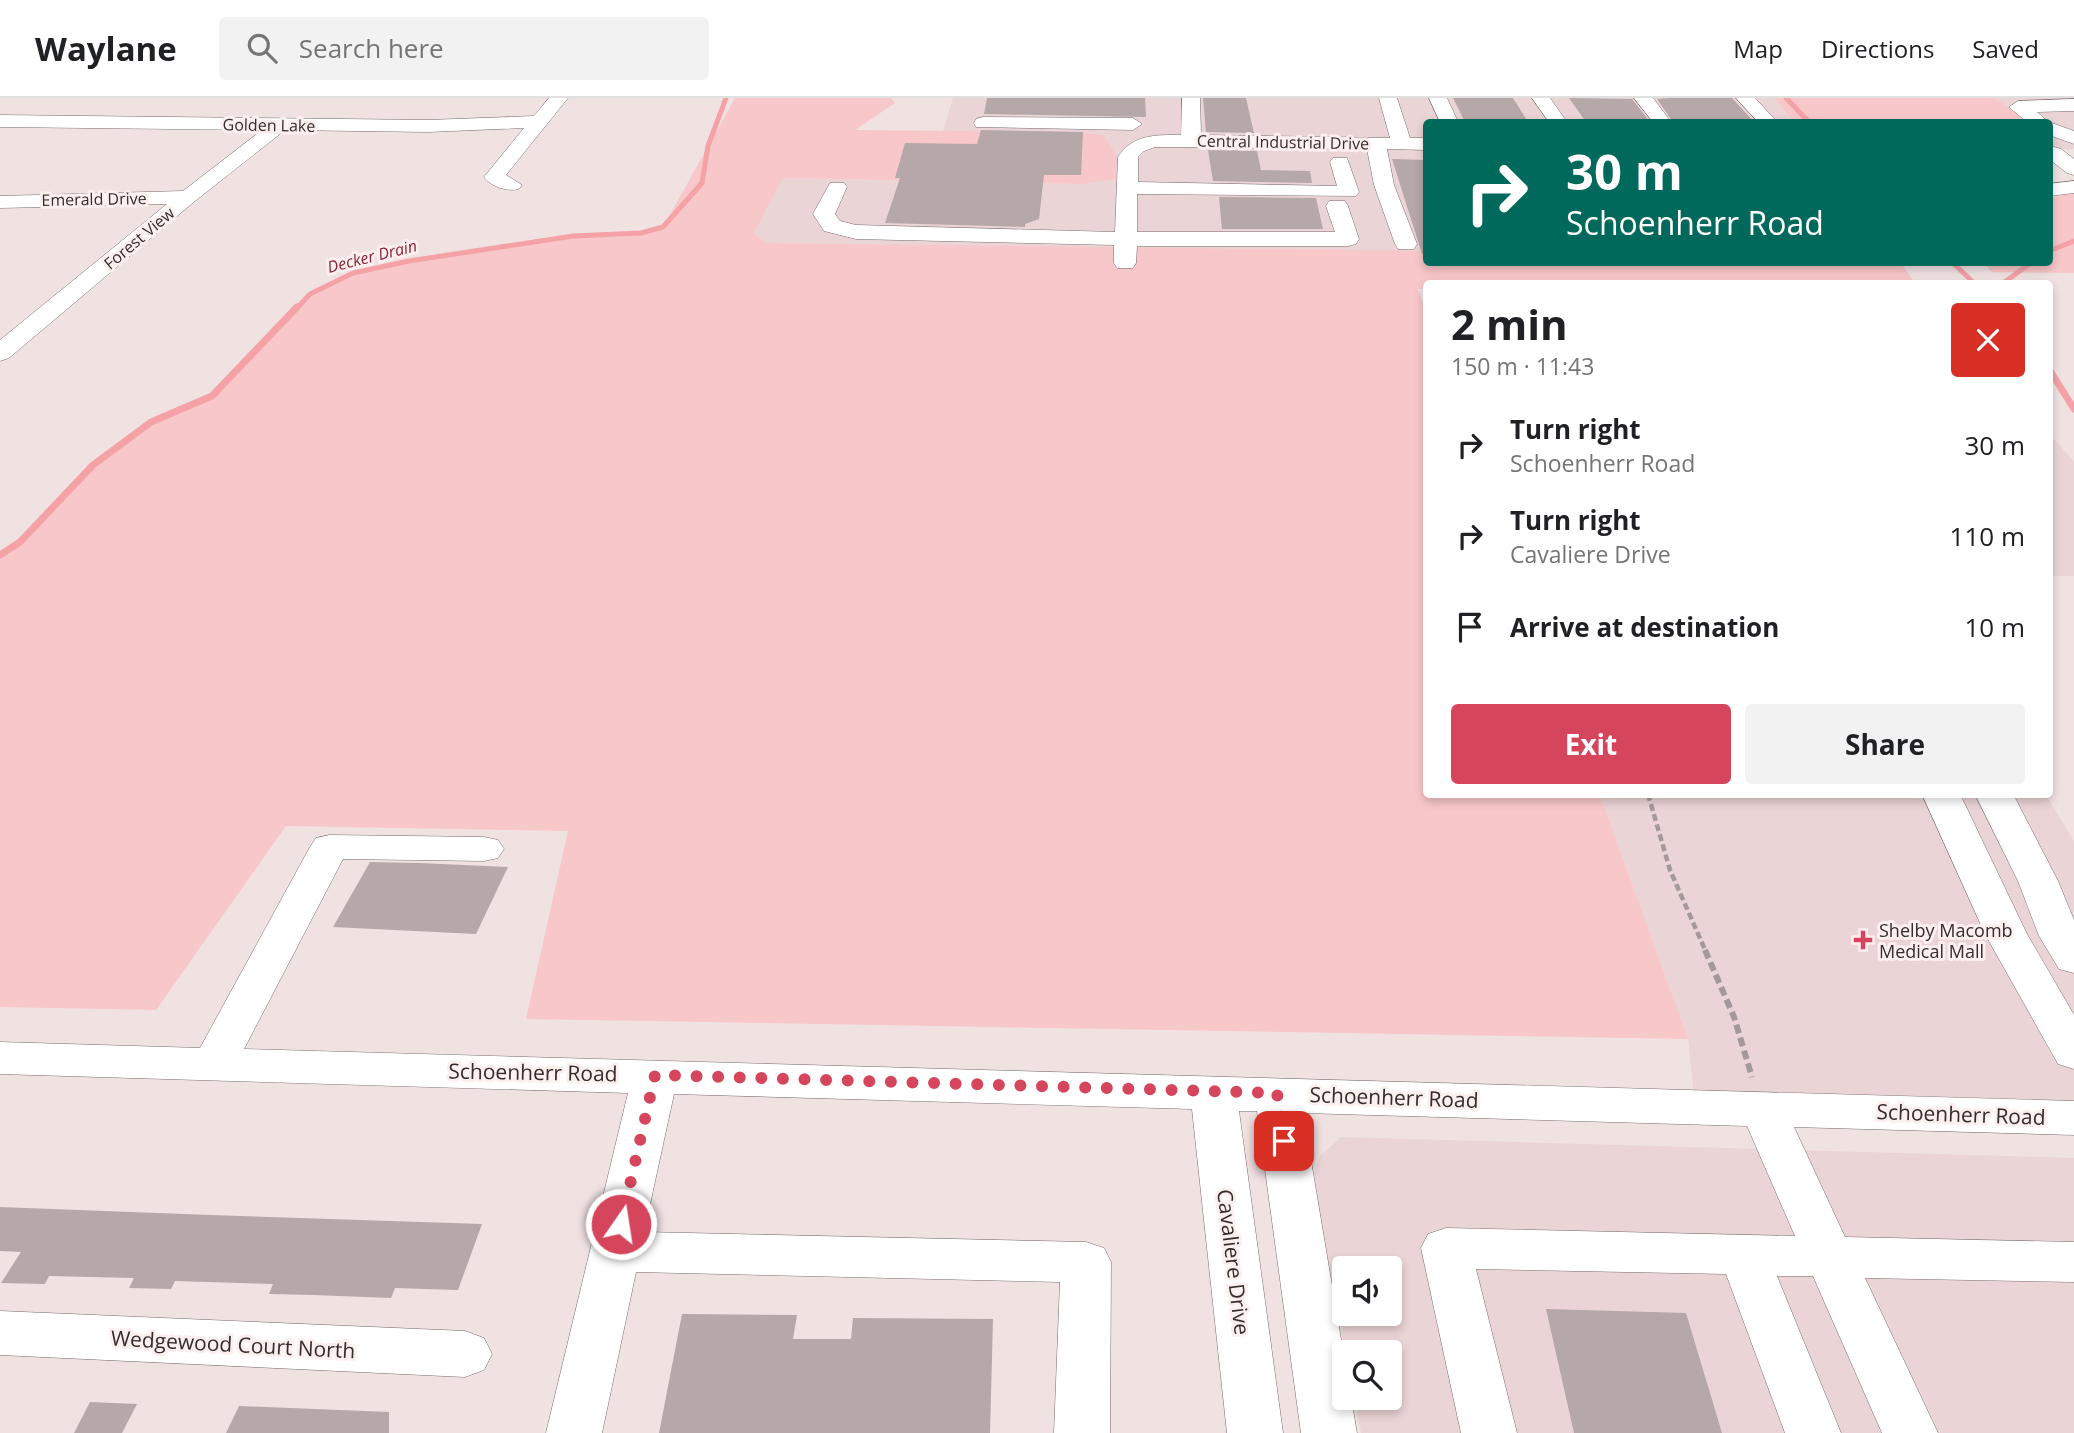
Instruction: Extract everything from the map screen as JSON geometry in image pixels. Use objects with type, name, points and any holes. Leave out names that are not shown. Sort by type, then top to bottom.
[{"type":"street","points":[[512,185],[494,177],[537,121],[559,98]]},
{"type":"street","points":[[1191,98],[1191,141]]},
{"type":"street","points":[[1388,98],[1388,121],[1402,144]]},
{"type":"street","points":[[1438,98],[1448,119]]},
{"type":"street","points":[[1541,98],[1556,119]]},
{"type":"street","points":[[1643,98],[1660,119]]},
{"type":"street","points":[[1745,98],[1765,119]]},
{"type":"street","points":[[2035,119],[2018,107],[2074,105]]},
{"type":"street","name":"Golden Lake","points":[[0,121],[428,126],[537,121]]},
{"type":"street","name":"Central Industrial Drive","points":[[983,123],[1141,140],[1423,144]]},
{"type":"street","name":"Forest View","points":[[0,353],[188,197],[280,125]]},
{"type":"street","points":[[1125,263],[1127,188],[1141,140]]},
{"type":"street","points":[[2063,142],[2074,169]]},
{"type":"street","points":[[1127,188],[1349,192],[1332,163],[1326,143]]},
{"type":"street","points":[[1376,144],[1384,185],[1406,244]]},
{"type":"street","points":[[837,187],[824,214],[832,226],[856,232],[1125,239],[1348,240],[1338,206]]},
{"type":"street","points":[[2053,190],[2074,187]]},
{"type":"street","name":"Emerald Drive","points":[[0,202],[188,197]]},
{"type":"street","points":[[2067,948],[2038,881],[2000,805],[1947,805],[2006,934],[2074,1053]]},
{"type":"street","points":[[213,1065],[330,847],[484,849]]},
{"type":"street","points":[[2006,934],[2067,948]]},
{"type":"street","name":"Schoenherr Road","points":[[0,1058],[2074,1118]]},
{"type":"street","points":[[574,1433],[655,1075]]},
{"type":"street","name":"Cavaliere Drive","points":[[1213,1091],[1255,1433]]},
{"type":"street","points":[[1277,1093],[1329,1433]]},
{"type":"street","points":[[1762,1108],[1909,1433]]},
{"type":"street","points":[[1489,1433],[1446,1248],[2074,1262]]},
{"type":"street","points":[[615,1251],[1086,1262],[1082,1433]]},
{"type":"street","points":[[1744,1254],[1814,1433]]},
{"type":"street","name":"Wedgewood Court North","points":[[0,1333],[466,1354]]},
{"type":"path","points":[[1649,798],[1670,870],[1734,1017],[1762,1108]]},
{"type":"shaded area","points":[[735,98],[891,98],[895,103],[855,130],[1081,132],[1104,135],[1117,157],[1116,179],[1081,184],[783,178],[753,234],[767,243],[1423,251],[1423,266],[1903,266],[1913,280],[1423,280],[1423,289],[1418,289],[1423,304],[1423,798],[1601,798],[1688,1039],[526,1019],[568,831],[286,826],[156,1010],[0,1007],[0,555],[20,542],[93,465],[151,422],[212,396],[310,294],[328,284],[367,270],[408,261],[559,238],[629,233],[663,227]]},
{"type":"shaded area","points":[[953,98],[1774,98],[1792,119],[1423,119],[1423,253],[767,243],[752,234],[783,178],[1081,184],[1104,135],[1081,132],[943,131]]},
{"type":"shaded area","points":[[1774,98],[1996,98],[2025,119],[1792,119]]},
{"type":"shaded area","points":[[1996,98],[2074,98],[2074,149],[2053,149],[2053,119],[2025,119]]},
{"type":"shaded area","points":[[2074,193],[2074,273],[1992,272],[1986,266],[2053,266],[2053,197]]},
{"type":"shaded area","points":[[2053,438],[2074,461],[2074,576],[2053,576]]},
{"type":"shaded area","name":"Shelby Macomb Medical Mall","points":[[1601,798],[2048,798],[2074,841],[2074,1113],[1695,1105],[1688,1039]]},
{"type":"shaded area","points":[[1341,1137],[2074,1158],[2074,1433],[1361,1433],[1356,1410],[1402,1410],[1402,1340],[1343,1340],[1340,1326],[1402,1326],[1402,1256],[1332,1256],[1332,1285],[1312,1180],[1320,1156]]},
{"type":"building","points":[[987,98],[1145,98],[1146,117],[984,114]]},
{"type":"building","points":[[1203,98],[1246,98],[1254,133],[1206,132]]},
{"type":"building","points":[[1453,98],[1513,98],[1526,119],[1464,119]]},
{"type":"building","points":[[1569,98],[1632,99],[1648,119],[1584,119]]},
{"type":"building","points":[[1732,98],[1751,119],[1671,119],[1657,99]]},
{"type":"building","points":[[981,130],[1083,132],[1081,175],[1044,175],[1039,219],[1025,224],[1025,227],[885,223],[900,178],[895,178],[905,143],[977,144]]},
{"type":"building","points":[[1208,150],[1257,151],[1261,170],[1310,171],[1312,183],[1213,181]]},
{"type":"building","points":[[1392,159],[1423,160],[1422,254]]},
{"type":"building","points":[[1219,197],[1316,198],[1323,229],[1222,229]]},
{"type":"building","points":[[370,862],[508,867],[476,934],[333,927]]},
{"type":"building","points":[[0,1207],[482,1224],[458,1290],[395,1288],[391,1298],[269,1294],[273,1284],[175,1281],[171,1289],[129,1288],[134,1278],[49,1276],[45,1284],[1,1283],[21,1252],[0,1251]]},
{"type":"building","points":[[1546,1309],[1686,1313],[1722,1433],[1574,1433]]},
{"type":"building","points":[[682,1314],[797,1315],[793,1339],[851,1339],[853,1318],[993,1319],[990,1433],[659,1433]]},
{"type":"building","points":[[90,1402],[137,1404],[122,1433],[74,1433]]},
{"type":"building","points":[[239,1406],[389,1412],[389,1433],[226,1433]]},
{"type":"waterway","name":"Decker Drain","points":[[296,309],[310,294],[353,273],[409,261],[573,236],[641,233],[663,227],[702,183],[708,146],[726,98]]},
{"type":"waterway","points":[[1786,98],[1806,119]]},
{"type":"waterway","points":[[2053,249],[2074,241]]},
{"type":"waterway","points":[[1956,266],[1971,280]]},
{"type":"waterway","points":[[2007,280],[2027,266]]},
{"type":"waterway","name":"Decker Drain","points":[[0,555],[20,542],[93,465],[151,422],[212,396],[297,307]]},
{"type":"waterway","points":[[2053,375],[2074,409]]},
{"type":"place","name":"Shelby Macomb Medical Mall","points":[[1863,940]]},
{"type":"route","points":[[621,1224],[655,1075],[1277,1093],[1284,1141]]}]
